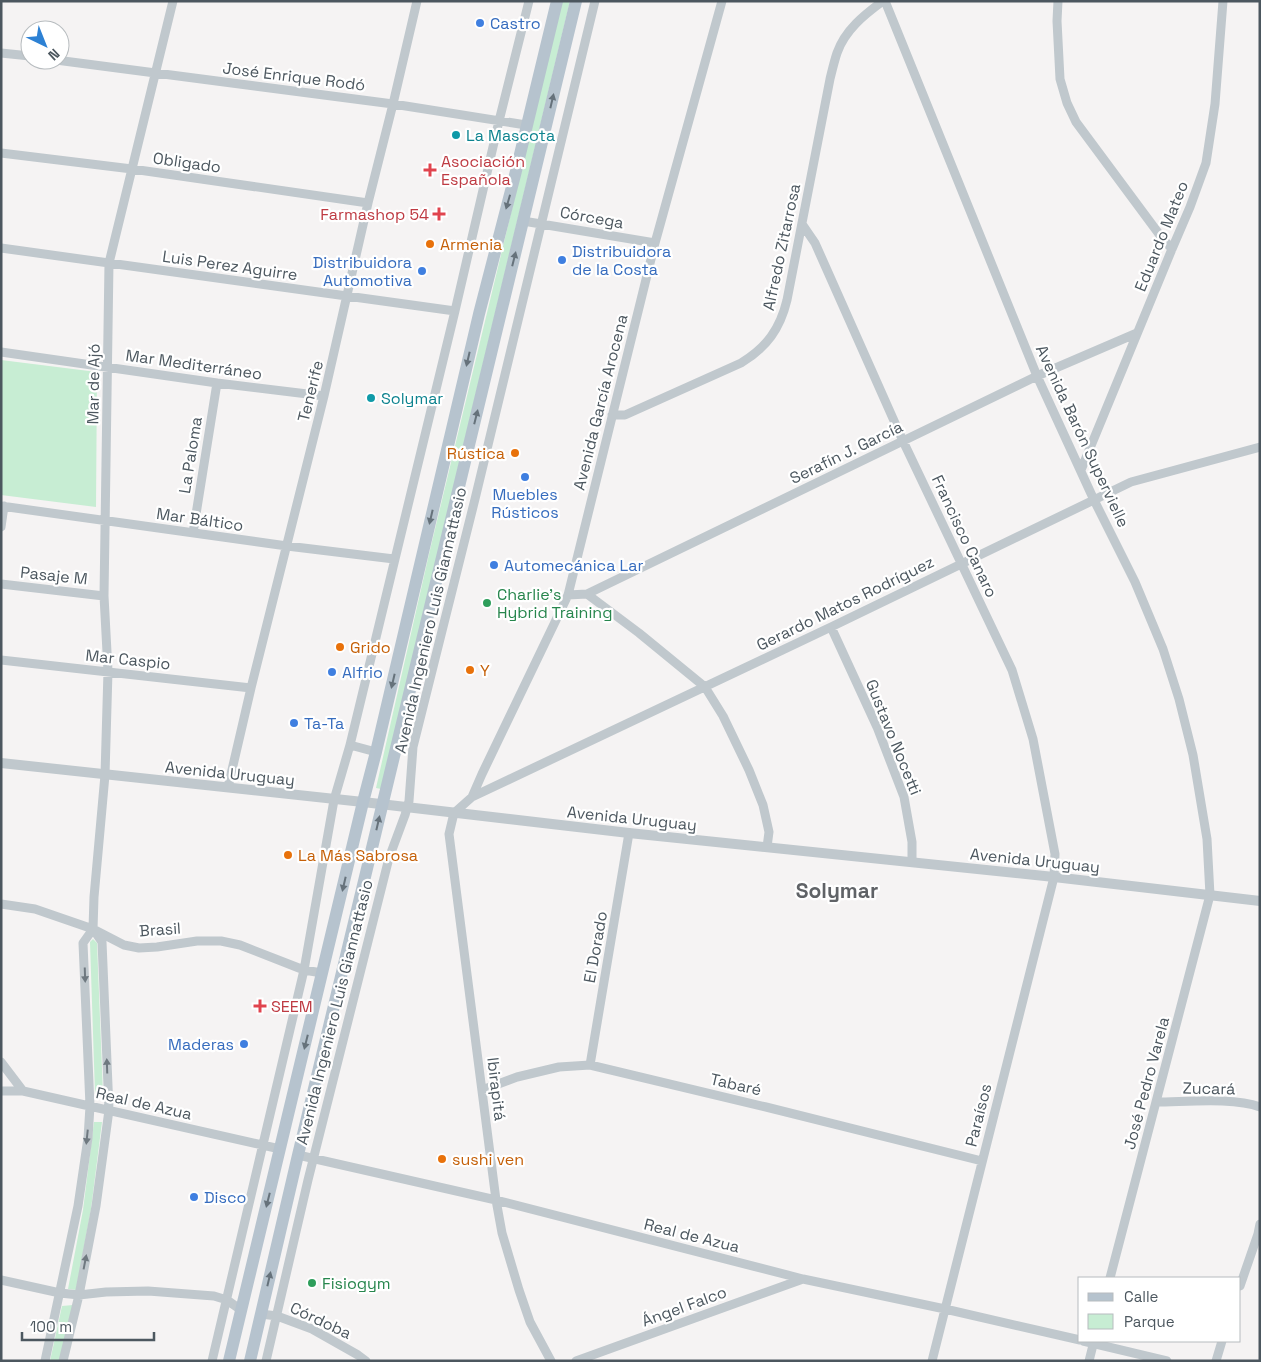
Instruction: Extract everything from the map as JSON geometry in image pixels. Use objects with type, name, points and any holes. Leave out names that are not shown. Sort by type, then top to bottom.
[{"type":"main road","name":"Avenida Ingeniero Luis Giannattasio","points":[[229,1361],[376,752],[479,314],[515,176],[557,1]]},
{"type":"main road","name":"Avenida Ingeniero Luis Giannattasio","points":[[250,1361],[576,1]]},
{"type":"street","name":"Mar de Ajó","points":[[93,929],[105,775],[108,671],[104,596],[109,263],[173,1]]},
{"type":"street","name":"Tenerife","points":[[228,788],[324,396],[417,1]]},
{"type":"street","points":[[212,1361],[304,970],[334,800],[350,745],[456,311],[499,121],[529,1]]},
{"type":"street","name":"Avenida Ingeniero Luis Giannattasio","points":[[266,1361],[313,1158],[389,858],[410,801],[413,748],[595,1]]},
{"type":"street","name":"Avenida García Arocena","points":[[472,798],[568,595],[655,243],[722,1]]},
{"type":"street","name":"Alfredo Zitarrosa","points":[[612,415],[625,415],[638,410],[741,363],[762,348],[774,332],[784,313],[837,52],[850,30],[884,1]]},
{"type":"street","name":"Avenida Barón Supervielle","points":[[884,1],[1037,376],[1094,500],[1135,582],[1163,649],[1180,699],[1193,755],[1207,839],[1210,895]]},
{"type":"street","points":[[1058,1],[1057,21],[1060,79],[1067,103],[1076,122],[1172,249]]},
{"type":"street","name":"Eduardo Mateo","points":[[1081,470],[1190,207],[1206,162],[1215,104],[1223,1]]},
{"type":"street","points":[[1,53],[20,55]]},
{"type":"street","name":"José Enrique Rodó","points":[[70,62],[393,104],[526,125]]},
{"type":"street","name":"Obligado","points":[[1,153],[132,169],[368,203]]},
{"type":"street","name":"Córcega","points":[[523,220],[655,243]]},
{"type":"street","name":"Francisco Canaro","points":[[802,224],[815,244],[903,442],[1012,670],[1034,739],[1055,854],[1054,877]]},
{"type":"street","name":"Luis Perez Aguirre","points":[[1,248],[456,311]]},
{"type":"street","name":"Serafín J. García","points":[[568,595],[587,594],[1037,376],[1137,333]]},
{"type":"street","name":"Mar Mediterráneo","points":[[1,352],[217,383],[324,396]]},
{"type":"street","name":"La Paloma","points":[[193,533],[217,383]]},
{"type":"street","name":"Gerardo Matos Rodríguez","points":[[454,813],[472,798],[1131,482],[1260,447]]},
{"type":"street","points":[[1,527],[3,506]]},
{"type":"street","name":"Mar Báltico","points":[[3,506],[394,559]]},
{"type":"street","name":"Pasaje M","points":[[1,584],[104,596]]},
{"type":"street","points":[[587,594],[639,633],[704,687],[723,716],[763,805],[769,832],[767,847]]},
{"type":"street","name":"Gustavo Nocetti","points":[[831,627],[877,727],[904,797],[912,842],[912,862]]},
{"type":"street","name":"Mar Caspio","points":[[1,660],[252,688]]},
{"type":"street","points":[[350,745],[376,752]]},
{"type":"street","name":"Avenida Uruguay","points":[[1,763],[363,802],[629,834],[1054,877],[1260,901]]},
{"type":"street","name":"Ibirapitá","points":[[454,813],[449,834],[496,1200],[502,1233],[519,1290],[530,1322],[551,1361]]},
{"type":"street","name":"El Dorado","points":[[590,1065],[629,834]]},
{"type":"street","name":"Paraísos","points":[[932,1361],[1054,877]]},
{"type":"street","name":"José Pedro Varela","points":[[1110,1277],[1210,895]]},
{"type":"street","name":"Brasil","points":[[1,904],[35,909],[93,929],[124,945],[139,948],[197,941],[221,941],[240,945],[304,970],[322,973]]},
{"type":"street","points":[[45,1361],[78,1206],[88,1138],[90,1106],[83,943],[93,929],[102,942],[109,1110],[96,1206],[79,1295],[63,1361]]},
{"type":"street","points":[[1,1062],[23,1090]]},
{"type":"street","name":"Tabaré","points":[[482,1090],[517,1077],[559,1067],[590,1065],[756,1104],[982,1161]]},
{"type":"street","name":"Real de Azua","points":[[1,1091],[23,1090],[280,1149]]},
{"type":"street","name":"Zucará","points":[[1156,1102],[1224,1101],[1253,1104],[1260,1107]]},
{"type":"street","name":"Real de Azua","points":[[298,1155],[496,1200],[803,1279],[1078,1339]]},
{"type":"street","points":[[1241,1283],[1260,1224]]},
{"type":"street","name":"Ángel Falco","points":[[576,1361],[803,1279]]},
{"type":"street","points":[[1,1280],[60,1293],[79,1295],[148,1291],[214,1296],[227,1300],[241,1310]]},
{"type":"street","name":"Córdoba","points":[[261,1314],[277,1316],[312,1330],[366,1361]]},
{"type":"street","points":[[1089,1361],[1093,1342]]},
{"type":"street","name":"Real de Azua","points":[[1093,1342],[1167,1361]]},
{"type":"street","points":[[1216,1361],[1222,1342]]},
{"type":"green space","points":[[562,1],[570,1],[381,789],[376,788],[429,554]]},
{"type":"green space","points":[[1,360],[97,372],[96,507],[1,495]]},
{"type":"green space","points":[[93,939],[97,943],[103,1094],[95,1094],[90,942]]},
{"type":"green space","points":[[94,1122],[102,1122],[91,1209],[76,1290],[68,1289],[83,1210]]},
{"type":"green space","points":[[73,1305],[60,1361],[50,1361],[62,1306]]},
{"type":"place","name":"Castro","points":[[480,23]]},
{"type":"place","name":"La Mascota","points":[[456,135]]},
{"type":"place","name":"Asociación Española","points":[[430,170]]},
{"type":"place","name":"Farmashop 54","points":[[439,214]]},
{"type":"place","name":"Armenia","points":[[430,244]]},
{"type":"place","name":"Distribuidora de la Costa","points":[[562,260]]},
{"type":"place","name":"Distribuidora Automotiva","points":[[422,271]]},
{"type":"place","name":"Solymar","points":[[371,398]]},
{"type":"place","name":"Rústica","points":[[515,453]]},
{"type":"place","name":"Muebles Rústicos","points":[[525,477]]},
{"type":"place","name":"Automecánica Lar","points":[[494,565]]},
{"type":"place","name":"Charlie's Hybrid Training","points":[[487,603]]},
{"type":"place","name":"Grido","points":[[340,647]]},
{"type":"place","name":"Y","points":[[470,670]]},
{"type":"place","name":"Alfrio","points":[[332,672]]},
{"type":"place","name":"Ta-Ta","points":[[294,723]]},
{"type":"place","name":"La Más Sabrosa","points":[[288,855]]},
{"type":"place","name":"SEEM","points":[[260,1006]]},
{"type":"place","name":"Maderas","points":[[244,1044]]},
{"type":"place","name":"sushi ven","points":[[442,1159]]},
{"type":"place","name":"Disco","points":[[194,1197]]},
{"type":"place","name":"Fisiogym","points":[[312,1283]]},
{"type":"district","name":"Solymar","points":[[837,891]]}]
